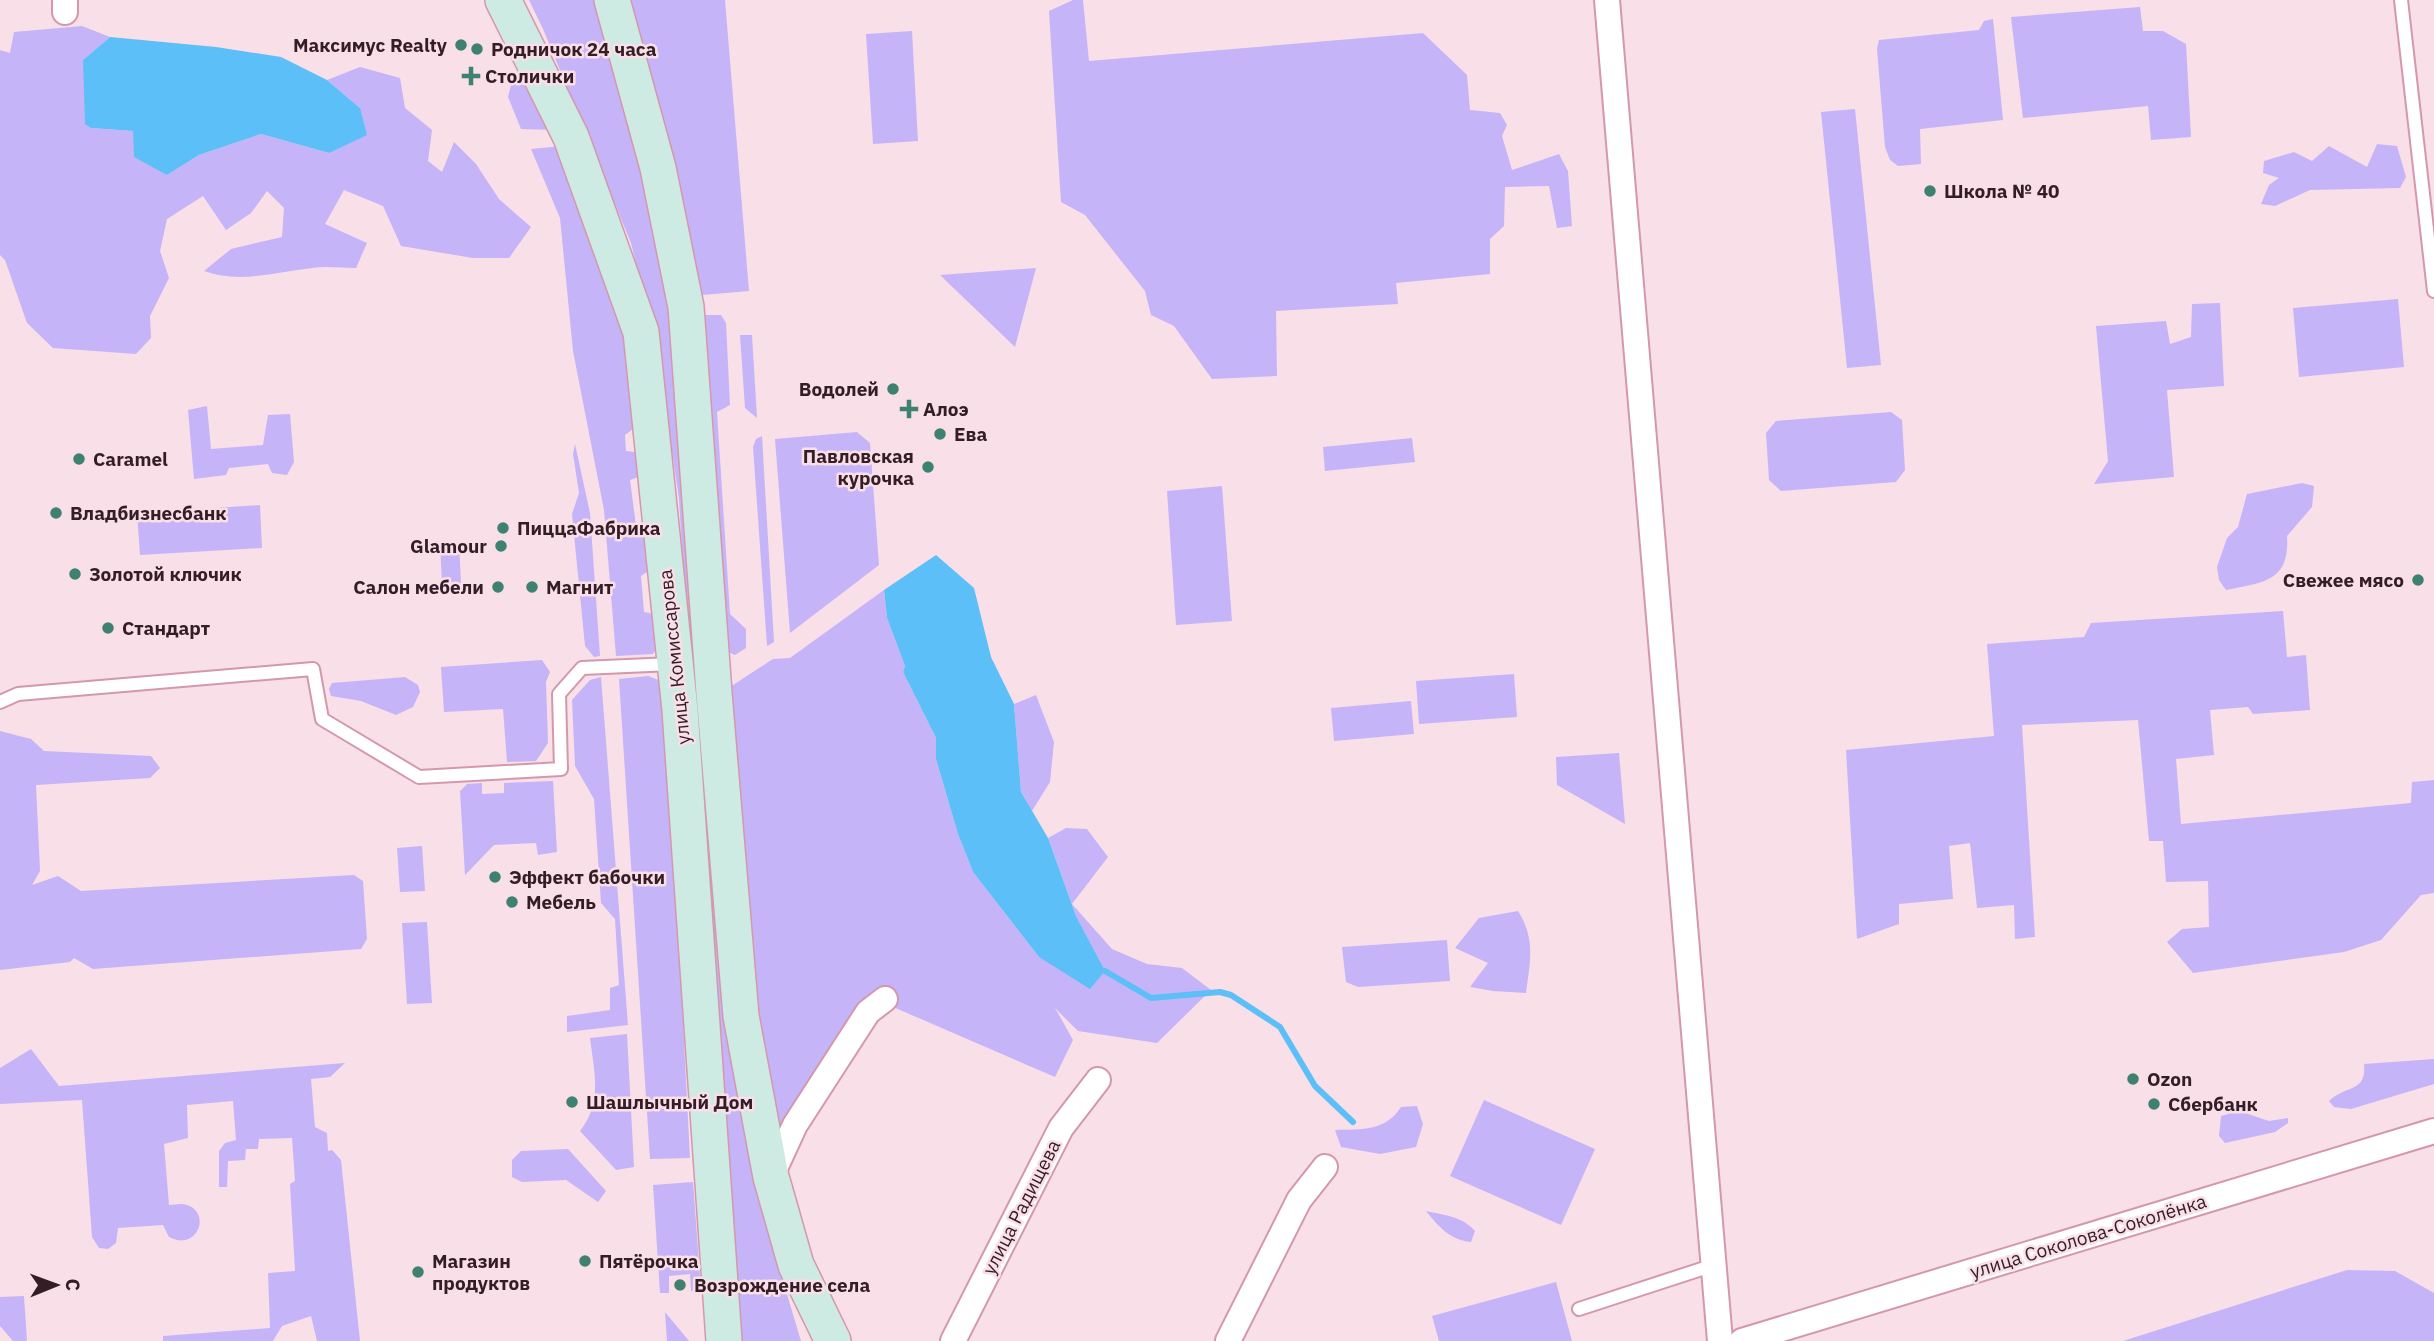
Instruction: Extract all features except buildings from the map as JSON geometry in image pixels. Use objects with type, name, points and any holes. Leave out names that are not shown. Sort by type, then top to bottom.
[{"type":"main road","name":"улица Комиссарова","points":[[503,0],[572,137],[641,332],[680,710],[724,1341]]},
{"type":"main road","name":"улица Комиссарова","points":[[612,0],[658,168],[686,307],[741,1016],[771,1177],[796,1265],[833,1341]]},
{"type":"street","points":[[1607,0],[1720,1341]]},
{"type":"street","points":[[771,1177],[802,1114],[868,1012],[885,999]]},
{"type":"street","name":"улица Радищева","points":[[953,1341],[1061,1128],[1098,1080]]},
{"type":"street","name":"улица Соколова-Соколёнка","points":[[1742,1341],[2434,1131]]},
{"type":"street","points":[[1228,1341],[1299,1200],[1325,1167]]},
{"type":"lane","points":[[2401,0],[2434,291]]},
{"type":"lane","points":[[0,702],[18,694],[313,669],[322,719],[419,777],[454,776],[561,769],[559,694],[582,668],[675,663]]},
{"type":"lane","points":[[1579,1309],[1714,1265]]},
{"type":"shaded area","points":[[529,0],[596,0],[646,171],[673,313],[695,656],[688,652],[679,499],[658,355],[631,243]]},
{"type":"shaded area","points":[[628,0],[725,0],[749,291],[702,295],[659,112]]},
{"type":"shaded area","points":[[1073,0],[1083,0],[1089,61],[1423,33],[1467,75],[1470,110],[1500,113],[1507,125],[1502,136],[1512,170],[1559,154],[1568,171],[1572,226],[1557,228],[1549,186],[1505,187],[1504,226],[1490,239],[1490,274],[1396,283],[1398,304],[1276,311],[1277,376],[1212,379],[1174,326],[1151,315],[1145,291],[1085,215],[1061,202],[1049,11]]},
{"type":"shaded area","points":[[2140,7],[2143,31],[2163,31],[2186,44],[2191,137],[2151,140],[2148,106],[2023,118],[2011,17]]},
{"type":"shaded area","points":[[1993,19],[2003,120],[1920,129],[1921,164],[1898,166],[1890,160],[1885,147],[1877,49],[1879,40],[1979,30],[1984,21]]},
{"type":"shaded area","points":[[82,26],[110,37],[83,60],[91,128],[133,131],[167,175],[199,155],[261,134],[329,153],[360,108],[327,80],[360,67],[400,78],[405,108],[432,130],[428,161],[442,172],[454,142],[476,164],[499,199],[531,227],[509,258],[473,258],[401,246],[383,206],[344,190],[325,224],[367,243],[356,268],[317,267],[258,276],[231,277],[204,271],[231,249],[282,237],[284,208],[267,191],[251,213],[226,230],[203,196],[167,219],[160,251],[169,278],[150,316],[151,338],[136,354],[53,348],[27,323],[5,260],[0,255],[0,50],[10,53],[14,32]]},
{"type":"shaded area","points":[[912,31],[918,141],[873,144],[866,34]]},
{"type":"shaded area","points":[[514,73],[537,91],[555,130],[521,129],[508,97]]},
{"type":"shaded area","points":[[1855,109],[1881,365],[1847,368],[1821,112]]},
{"type":"shaded area","points":[[2377,144],[2397,146],[2406,177],[2400,188],[2310,190],[2275,206],[2261,204],[2269,185],[2279,178],[2263,173],[2264,161],[2294,152],[2312,161],[2329,146],[2367,167]]},
{"type":"shaded area","points":[[562,146],[624,311],[640,424],[625,435],[626,451],[644,453],[647,474],[630,480],[637,533],[654,541],[657,565],[641,576],[644,612],[663,616],[664,637],[653,654],[616,656],[604,510],[573,351],[560,218],[531,149]]},
{"type":"shaded area","points":[[1036,268],[1015,347],[940,275]]},
{"type":"shaded area","points":[[2398,299],[2404,367],[2299,377],[2293,308]]},
{"type":"shaded area","points":[[2220,303],[2224,386],[2167,390],[2174,477],[2094,484],[2108,461],[2096,326],[2166,321],[2170,344],[2191,337],[2192,304]]},
{"type":"shaded area","points":[[705,315],[721,315],[726,323],[730,405],[717,412],[730,614],[746,629],[746,648],[735,655],[728,652],[725,637]]},
{"type":"shaded area","points":[[740,335],[752,335],[757,418],[745,408]]},
{"type":"shaded area","points":[[207,406],[211,449],[263,445],[268,415],[290,414],[294,462],[287,475],[272,473],[268,464],[229,468],[226,475],[194,479],[188,410]]},
{"type":"shaded area","points":[[1891,412],[1902,420],[1905,470],[1896,482],[1781,491],[1769,480],[1766,433],[1776,421]]},
{"type":"shaded area","points":[[857,432],[870,443],[879,565],[790,633],[775,439]]},
{"type":"shaded area","points":[[762,436],[774,642],[767,646],[753,447],[756,439]]},
{"type":"shaded area","points":[[1412,438],[1415,462],[1325,471],[1323,447]]},
{"type":"shaded area","points":[[575,444],[590,513],[600,656],[594,657],[585,646],[572,514],[579,493],[573,454]]},
{"type":"shaded area","points":[[2302,483],[2314,486],[2312,507],[2287,536],[2287,551],[2279,571],[2262,582],[2226,590],[2219,580],[2217,567],[2227,538],[2238,527],[2247,494]]},
{"type":"shaded area","points":[[1222,486],[1232,621],[1176,625],[1167,491]]},
{"type":"shaded area","points":[[260,505],[262,548],[140,555],[137,513]]},
{"type":"shaded area","points":[[459,542],[461,583],[442,584],[440,543]]},
{"type":"shaded area","points":[[884,590],[887,618],[905,666],[903,672],[936,738],[936,759],[958,834],[973,872],[1039,957],[1105,972],[1076,916],[1048,838],[1066,828],[1087,829],[1108,857],[1072,904],[1112,949],[1147,964],[1182,968],[1211,990],[1157,1043],[1078,1031],[1055,1008],[1073,1040],[1055,1077],[870,997],[778,1142],[759,1075],[730,687],[773,659],[790,658]]},
{"type":"shaded area","points":[[2283,611],[2287,657],[2306,655],[2310,710],[2253,714],[2248,707],[2210,710],[2214,755],[2176,759],[2181,824],[2411,803],[2412,782],[2434,780],[2434,893],[2421,895],[2381,940],[2344,952],[2193,973],[2167,942],[2182,929],[2209,927],[2208,881],[2166,882],[2163,841],[2149,841],[2138,720],[2022,725],[2035,937],[2015,939],[2014,905],[1977,908],[1970,843],[1949,846],[1953,899],[1899,904],[1899,924],[1857,939],[1846,750],[1994,736],[1987,644],[2084,637],[2091,623]]},
{"type":"shaded area","points":[[542,660],[550,672],[546,682],[548,743],[536,761],[507,762],[503,709],[444,712],[441,667]]},
{"type":"shaded area","points":[[1514,674],[1517,717],[1419,724],[1416,681]]},
{"type":"shaded area","points":[[648,676],[661,681],[666,690],[690,1158],[650,1159],[619,679]]},
{"type":"shaded area","points":[[405,677],[418,685],[420,692],[413,707],[396,715],[361,701],[331,696],[329,689],[332,683]]},
{"type":"shaded area","points":[[601,677],[628,1025],[567,1032],[567,1016],[610,1010],[610,988],[619,985],[615,919],[601,903],[594,799],[575,766],[572,700],[590,680]]},
{"type":"shaded area","points":[[1036,695],[1054,742],[1050,782],[1032,811],[1021,792],[1014,704]]},
{"type":"shaded area","points":[[1411,701],[1414,734],[1334,741],[1331,708]]},
{"type":"shaded area","points":[[703,705],[731,1048],[754,1184],[801,1341],[739,1341],[696,709]]},
{"type":"shaded area","points":[[0,731],[31,739],[44,751],[151,756],[160,768],[150,778],[36,785],[40,871],[32,885],[58,876],[81,891],[354,875],[363,881],[367,939],[361,949],[93,969],[74,958],[70,962],[0,970]]},
{"type":"shaded area","points":[[1619,753],[1625,824],[1557,785],[1556,757]]},
{"type":"shaded area","points":[[553,781],[557,852],[538,855],[536,843],[494,845],[465,875],[460,791],[467,784],[482,783],[482,794],[504,793],[504,783]]},
{"type":"shaded area","points":[[422,846],[425,891],[400,892],[397,848]]},
{"type":"shaded area","points":[[1518,911],[1529,941],[1530,961],[1526,993],[1470,987],[1488,963],[1455,948],[1479,918]]},
{"type":"shaded area","points":[[427,922],[432,1003],[407,1004],[402,923]]},
{"type":"shaded area","points":[[1447,940],[1450,981],[1358,987],[1346,982],[1342,947]]},
{"type":"shaded area","points":[[627,1034],[634,1167],[616,1170],[580,1131],[592,1109],[594,1098],[595,1075],[590,1038]]},
{"type":"shaded area","points":[[31,1049],[59,1086],[345,1063],[330,1077],[311,1079],[315,1127],[327,1133],[328,1151],[332,1150],[341,1160],[360,1341],[317,1341],[311,1316],[282,1326],[273,1341],[163,1341],[163,1336],[270,1328],[268,1273],[295,1271],[290,1184],[295,1181],[292,1138],[259,1139],[258,1149],[246,1149],[245,1160],[228,1161],[227,1187],[219,1187],[219,1151],[225,1143],[236,1140],[233,1101],[187,1105],[188,1138],[164,1144],[169,1205],[185,1204],[195,1209],[199,1215],[198,1230],[194,1236],[179,1240],[169,1237],[163,1225],[118,1228],[116,1243],[108,1249],[99,1248],[92,1237],[82,1100],[0,1104],[0,1068]]},
{"type":"shaded area","points":[[2434,1059],[2434,1084],[2351,1109],[2334,1107],[2329,1101],[2362,1080],[2364,1064]]},
{"type":"shaded area","points":[[1484,1100],[1595,1149],[1561,1225],[1450,1176]]},
{"type":"shaded area","points":[[1417,1106],[1423,1124],[1416,1147],[1380,1154],[1341,1147],[1335,1130],[1372,1128],[1388,1121],[1401,1107]]},
{"type":"shaded area","points":[[2239,1111],[2269,1121],[2288,1118],[2288,1123],[2275,1132],[2225,1143],[2219,1136],[2221,1116]]},
{"type":"shaded area","points":[[568,1149],[606,1191],[598,1202],[566,1180],[522,1182],[512,1177],[512,1160],[521,1151]]},
{"type":"shaded area","points":[[693,1182],[701,1290],[691,1291],[690,1274],[669,1276],[669,1293],[660,1293],[653,1185]]},
{"type":"shaded area","points":[[1426,1211],[1452,1217],[1470,1226],[1475,1231],[1471,1242],[1451,1235]]},
{"type":"shaded area","points":[[2347,1270],[2395,1271],[2434,1293],[2434,1341],[2123,1341]]},
{"type":"shaded area","points":[[1556,1282],[1572,1341],[1439,1341],[1432,1316]]},
{"type":"shaded area","points":[[24,1296],[27,1341],[13,1341],[0,1326],[0,1297]]},
{"type":"shaded area","points":[[665,1312],[689,1341],[667,1341]]},
{"type":"water","points":[[110,37],[216,47],[281,57],[327,80],[360,108],[367,135],[329,153],[261,134],[199,155],[167,175],[134,157],[133,131],[91,128],[85,124],[83,60]]},
{"type":"water","points":[[936,555],[974,588],[991,657],[1014,704],[1021,792],[1048,838],[1076,916],[1105,971],[1090,989],[1039,957],[973,872],[958,834],[936,759],[936,738],[903,672],[905,666],[887,618],[884,590]]},
{"type":"waterway","points":[[1105,971],[1151,998],[1220,992],[1231,995],[1280,1027],[1315,1086],[1353,1122]]},
{"type":"place","name":"Максимус Realty","points":[[461,45]]},
{"type":"place","name":"Родничок 24 часа","points":[[477,49]]},
{"type":"place","name":"Столички","points":[[471,76]]},
{"type":"place","name":"Школа № 40","points":[[1930,191]]},
{"type":"place","name":"Водолей","points":[[893,389]]},
{"type":"place","name":"Алоэ","points":[[909,409]]},
{"type":"place","name":"Ева","points":[[940,434]]},
{"type":"place","name":"Caramel","points":[[79,459]]},
{"type":"place","name":"Павловская курочка","points":[[928,467]]},
{"type":"place","name":"Владбизнесбанк","points":[[56,513]]},
{"type":"place","name":"ПиццаФабрика","points":[[503,528]]},
{"type":"place","name":"Glamour","points":[[501,546]]},
{"type":"place","name":"Золотой ключик","points":[[75,574]]},
{"type":"place","name":"Свежее мясо","points":[[2418,580]]},
{"type":"place","name":"Салон мебели","points":[[498,587]]},
{"type":"place","name":"Магнит","points":[[532,587]]},
{"type":"place","name":"Стандарт","points":[[108,628]]},
{"type":"place","name":"Эффект бабочки","points":[[495,877]]},
{"type":"place","name":"Мебель","points":[[512,902]]},
{"type":"place","name":"Ozon","points":[[2133,1079]]},
{"type":"place","name":"Шашлычный Дом","points":[[572,1102]]},
{"type":"place","name":"Сбербанк","points":[[2154,1104]]},
{"type":"place","name":"Пятёрочка","points":[[585,1261]]},
{"type":"place","name":"Магазин продуктов","points":[[418,1272]]},
{"type":"place","name":"Возрождение села","points":[[680,1285]]}]
